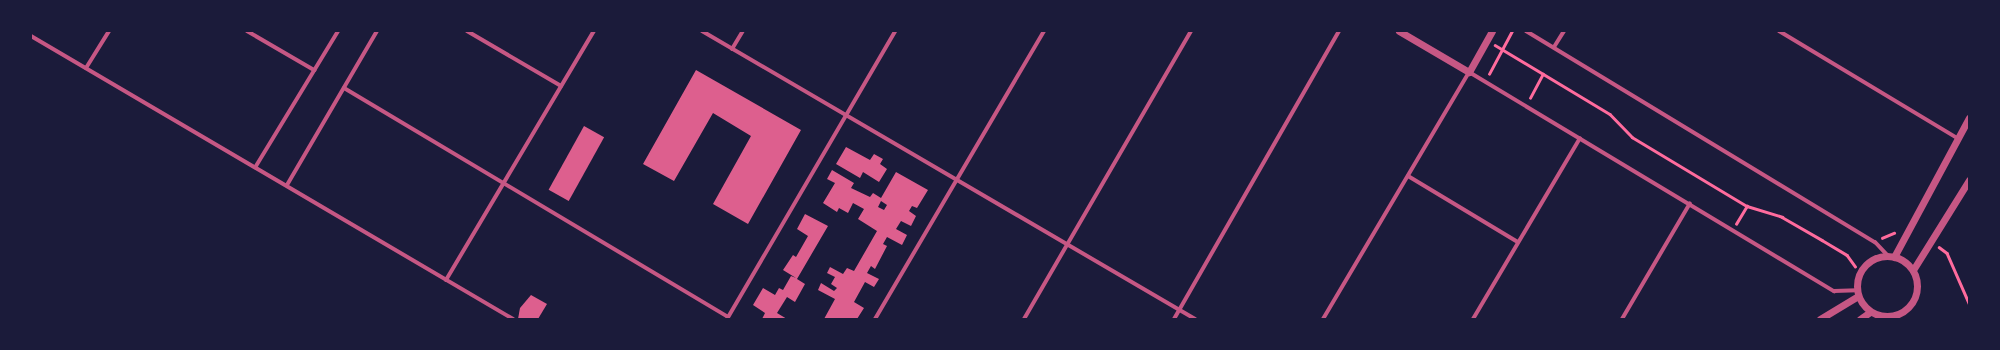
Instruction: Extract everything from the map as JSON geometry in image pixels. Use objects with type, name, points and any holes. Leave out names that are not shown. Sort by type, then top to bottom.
[{"type":"street","points":[[86,68],[109,31]]},
{"type":"street","points":[[247,31],[314,70]]},
{"type":"street","points":[[256,166],[338,31]]},
{"type":"street","points":[[287,185],[377,31]]},
{"type":"street","points":[[467,31],[561,86]]},
{"type":"street","points":[[446,280],[594,31]]},
{"type":"street","points":[[702,31],[1195,319]]},
{"type":"street","points":[[732,49],[743,31]]},
{"type":"street","points":[[344,88],[504,182],[728,318],[895,31]]},
{"type":"street","points":[[875,319],[1044,31]]},
{"type":"street","points":[[1024,319],[1066,244],[1191,31]]},
{"type":"street","points":[[1174,319],[1339,31]]},
{"type":"street","points":[[1399,31],[1690,203],[1834,291],[1857,293]]},
{"type":"street","points":[[1323,319],[1492,31]]},
{"type":"street","points":[[1526,31],[1875,242],[1891,256],[1902,260],[1913,270],[1917,290],[1908,308],[1889,317],[1870,312],[1857,293],[1858,277],[1864,266],[1875,258],[1891,256]]},
{"type":"street","points":[[1554,47],[1564,31]]},
{"type":"street","points":[[1779,31],[1957,138]]},
{"type":"street","points":[[31,36],[256,166],[512,319]]},
{"type":"street","points":[[1891,256],[1969,118]]},
{"type":"street","points":[[1473,319],[1580,138]]},
{"type":"street","points":[[1408,176],[1518,242]]},
{"type":"street","points":[[1913,270],[1933,241],[1969,180]]},
{"type":"street","points":[[1622,319],[1690,203]]},
{"type":"street","points":[[1820,319],[1857,293]]},
{"type":"street","points":[[1860,319],[1870,312]]},
{"type":"path","points":[[1485,81],[1512,31]]},
{"type":"path","points":[[1487,40],[1610,114],[1632,137],[1747,206],[1782,217],[1847,255],[1855,266]]},
{"type":"path","points":[[1526,106],[1543,74]]},
{"type":"path","points":[[1733,230],[1747,206]]},
{"type":"path","points":[[1875,242],[1908,228]]},
{"type":"path","points":[[1933,241],[1947,253],[1969,303]]},
{"type":"building","points":[[696,70],[801,130],[748,224],[713,204],[751,136],[713,113],[674,181],[643,164]]},
{"type":"building","points":[[584,126],[604,137],[569,201],[549,190]]},
{"type":"building","points":[[846,147],[870,160],[874,154],[883,159],[880,164],[887,169],[879,182],[863,172],[860,178],[836,164]]},
{"type":"building","points":[[832,170],[854,183],[851,188],[870,197],[873,193],[881,198],[896,172],[928,190],[917,208],[912,206],[909,211],[916,216],[911,226],[901,221],[896,229],[907,235],[902,245],[887,237],[883,244],[887,246],[875,269],[871,266],[867,273],[879,279],[874,287],[865,282],[854,302],[864,308],[857,319],[824,319],[835,299],[818,290],[821,283],[834,291],[837,288],[831,284],[835,277],[827,273],[830,267],[843,274],[847,268],[854,271],[877,231],[858,219],[864,209],[853,203],[848,213],[839,208],[837,212],[823,203],[835,183],[827,179]],"holes":[[[881,201],[887,205],[884,210],[878,207]]]},
{"type":"building","points":[[805,214],[828,226],[797,279],[805,284],[795,302],[787,297],[777,313],[787,319],[762,319],[765,313],[753,305],[763,288],[775,295],[779,288],[783,290],[791,276],[796,278],[783,270],[793,255],[796,257],[808,236],[797,229]]},
{"type":"building","points":[[531,295],[547,304],[538,319],[518,319],[520,308]]}]
